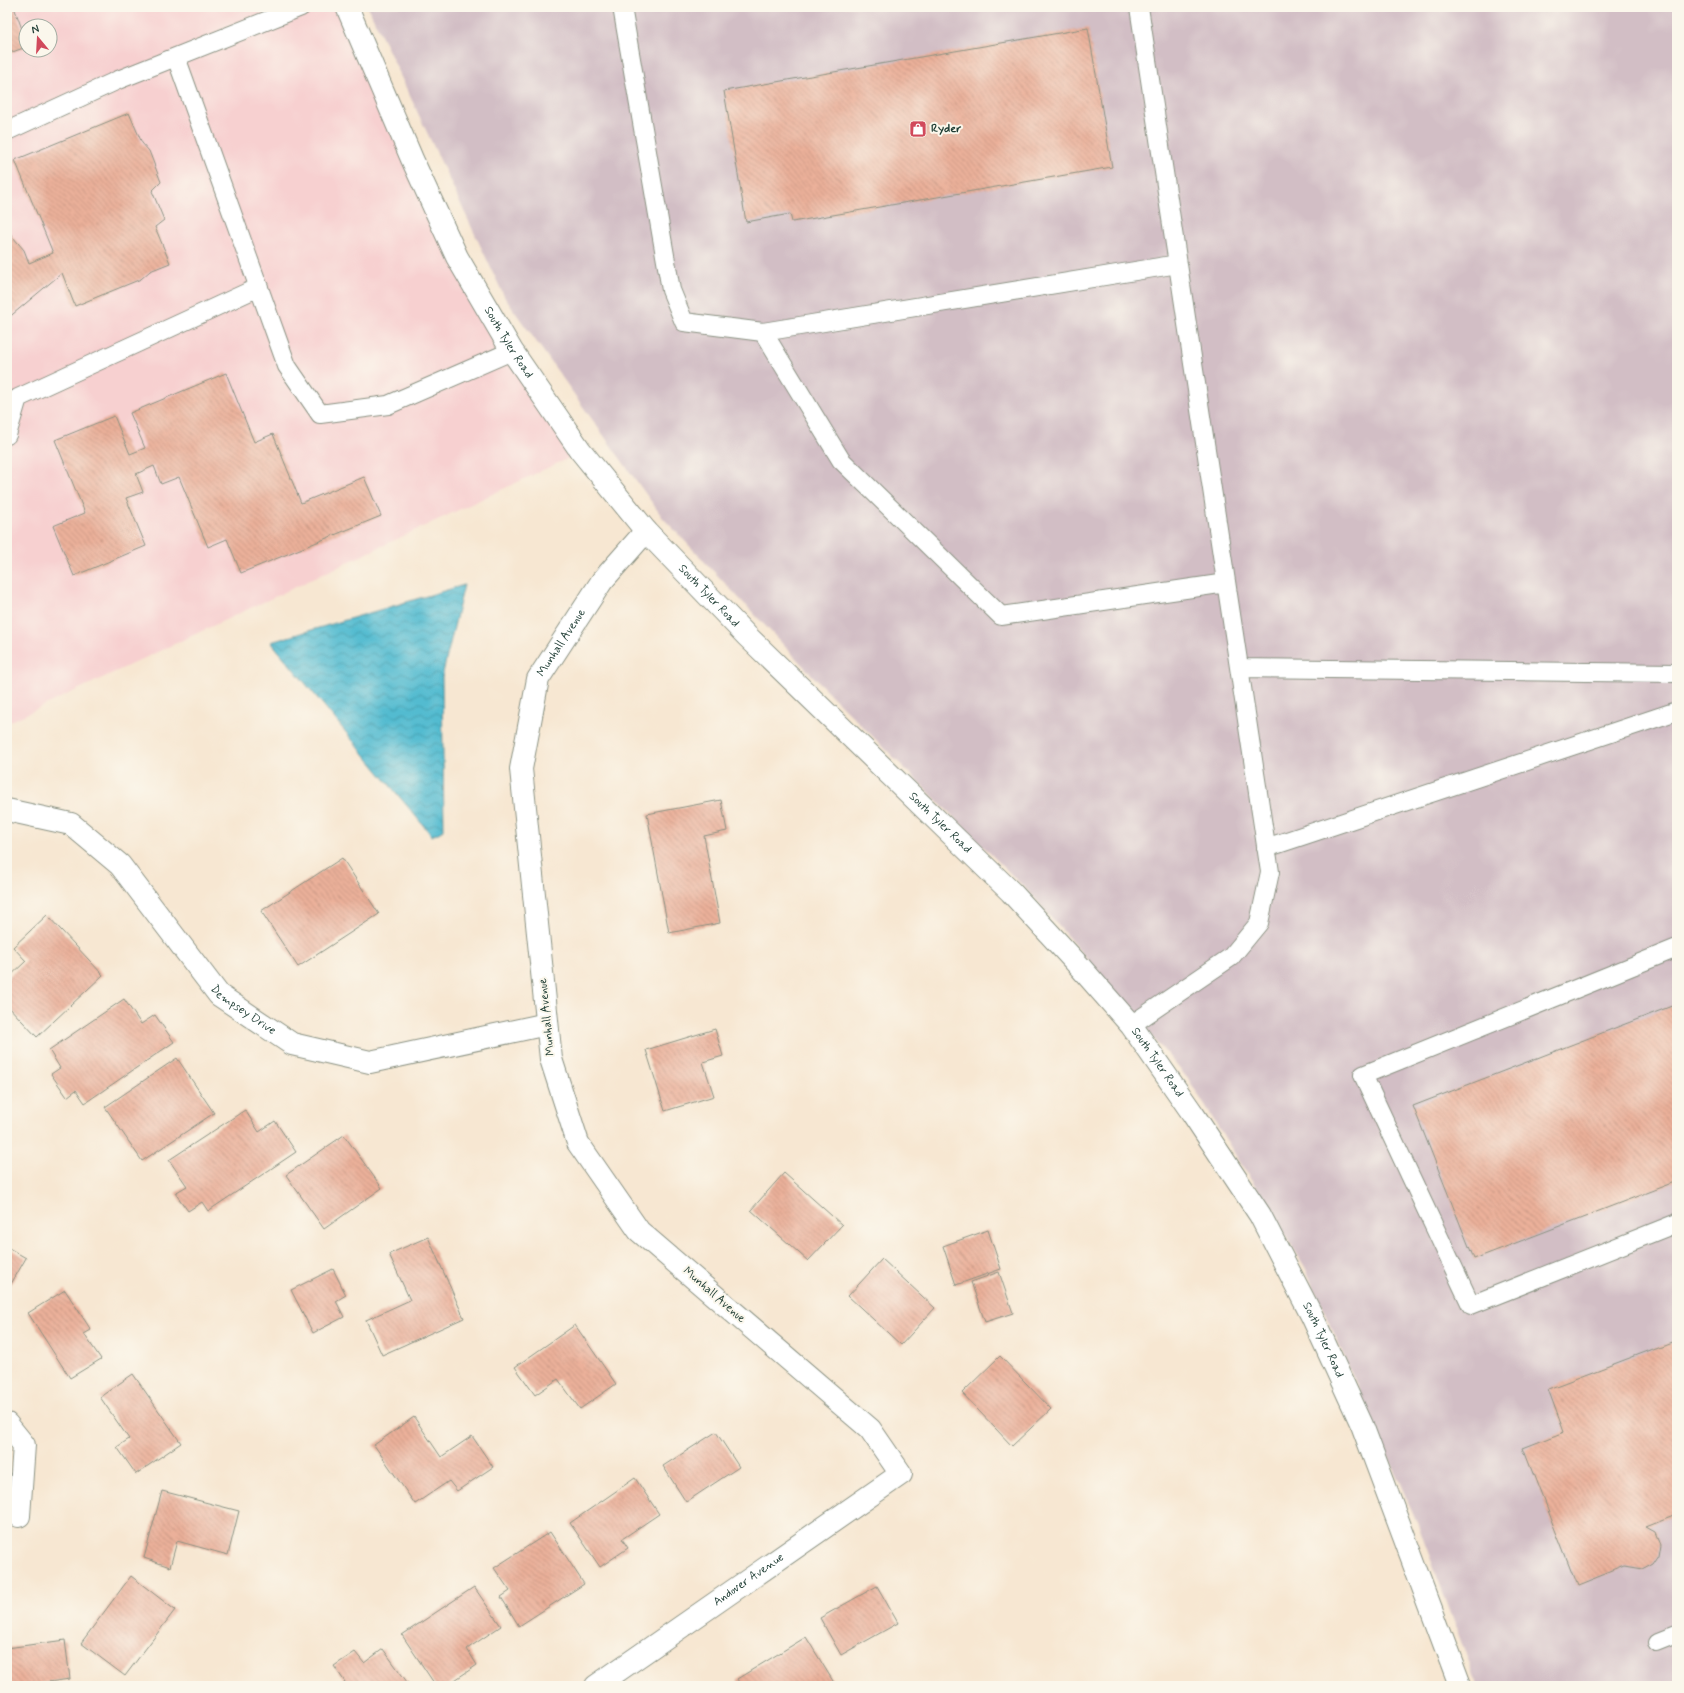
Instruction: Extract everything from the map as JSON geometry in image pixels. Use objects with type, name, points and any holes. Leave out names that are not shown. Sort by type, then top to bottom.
[{"type":"street","name":"South Tyler Road","points":[[347,7],[412,159],[457,257],[512,350],[580,450],[646,531],[747,636],[1011,892],[1131,1025],[1194,1114],[1260,1215],[1312,1316],[1362,1425],[1460,1686]]},
{"type":"street","name":"Munhall Avenue","points":[[646,531],[602,581],[538,679],[521,769],[551,1059],[578,1143],[639,1231],[870,1429],[901,1474]]},
{"type":"street","name":"Dempsey Drive","points":[[7,810],[71,824],[120,865],[219,995],[292,1044],[370,1062],[547,1024]]},
{"type":"street","points":[[7,1424],[24,1445],[19,1516]]},
{"type":"street","name":"Andover Avenue","points":[[596,1686],[901,1474]]},
{"type":"lane","points":[[7,131],[118,80],[301,7]]},
{"type":"lane","points":[[622,7],[671,290],[684,322],[763,332],[1178,264]]},
{"type":"lane","points":[[1131,1025],[1230,957],[1259,923],[1270,872],[1139,7]]},
{"type":"lane","points":[[176,57],[287,366],[320,414],[388,405],[512,350]]},
{"type":"lane","points":[[7,435],[18,398],[259,287]]},
{"type":"lane","points":[[763,332],[841,460],[1001,616],[1226,583]]},
{"type":"lane","points":[[1239,668],[1677,673]]},
{"type":"lane","points":[[1266,848],[1677,711]]},
{"type":"lane","points":[[1677,948],[1363,1075],[1471,1305],[1677,1223]]},
{"type":"lane","points":[[1657,1643],[1677,1635]]},
{"type":"shaded area","points":[[7,7],[336,7],[433,227],[575,455],[7,723]]},
{"type":"shaded area","points":[[368,7],[1677,7],[1677,1686],[1478,1686],[1416,1520],[1305,1267],[1189,1080],[1034,897],[831,695],[663,518],[505,298]]},
{"type":"water","points":[[464,585],[442,677],[444,830],[432,836],[271,642]]},
{"type":"building","points":[[7,7],[14,7],[18,18],[18,50],[7,54]]},
{"type":"building","name":"Ryder","points":[[1088,28],[1112,167],[792,222],[790,214],[746,222],[724,91]]},
{"type":"building","points":[[129,113],[142,143],[149,151],[161,182],[152,191],[164,220],[155,227],[170,263],[150,271],[141,279],[75,306],[62,273],[7,319],[7,230],[24,250],[29,263],[53,253],[15,160]]},
{"type":"building","points":[[226,373],[254,442],[273,434],[301,503],[364,477],[381,516],[241,573],[227,539],[208,547],[179,477],[161,484],[154,466],[136,474],[143,492],[126,498],[146,546],[74,576],[53,526],[85,513],[55,440],[114,416],[130,454],[145,448],[130,413]]},
{"type":"building","points":[[721,800],[727,831],[704,836],[720,923],[669,933],[647,814]]},
{"type":"building","points":[[342,858],[379,914],[298,967],[261,911]]},
{"type":"building","points":[[47,915],[103,975],[37,1037],[7,1005],[7,979],[26,961],[13,947]]},
{"type":"building","points":[[124,999],[141,1024],[155,1015],[174,1042],[85,1103],[76,1090],[67,1097],[51,1074],[60,1068],[49,1050]]},
{"type":"building","points":[[1677,1004],[1677,1181],[1474,1259],[1413,1106]]},
{"type":"building","points":[[715,1029],[723,1056],[703,1062],[714,1096],[665,1111],[646,1050]]},
{"type":"building","points":[[177,1058],[214,1113],[142,1161],[105,1107]]},
{"type":"building","points":[[245,1110],[259,1132],[275,1121],[296,1152],[208,1211],[202,1202],[188,1211],[175,1193],[187,1186],[169,1160]]},
{"type":"building","points":[[344,1135],[382,1188],[324,1229],[286,1175]]},
{"type":"building","points":[[784,1173],[842,1225],[808,1261],[751,1210]]},
{"type":"building","points":[[988,1230],[1001,1269],[956,1285],[943,1246]]},
{"type":"building","points":[[428,1237],[464,1318],[382,1355],[366,1320],[410,1300],[389,1254]]},
{"type":"building","points":[[7,1247],[26,1258],[7,1291]]},
{"type":"building","points":[[882,1259],[935,1308],[901,1345],[848,1296]]},
{"type":"building","points":[[333,1269],[346,1295],[336,1301],[344,1317],[313,1333],[291,1290]]},
{"type":"building","points":[[999,1272],[1013,1313],[985,1322],[971,1282]]},
{"type":"building","points":[[65,1290],[91,1330],[84,1334],[101,1359],[70,1378],[28,1313]]},
{"type":"building","points":[[575,1325],[616,1384],[580,1409],[558,1379],[535,1395],[515,1367]]},
{"type":"building","points":[[1677,1340],[1677,1514],[1647,1526],[1656,1531],[1661,1543],[1659,1555],[1653,1564],[1642,1570],[1624,1567],[1577,1586],[1523,1448],[1564,1432],[1548,1389]]},
{"type":"building","points":[[1000,1356],[1051,1409],[1012,1446],[962,1393]]},
{"type":"building","points":[[133,1374],[181,1443],[136,1474],[117,1447],[129,1439],[100,1397]]},
{"type":"building","points":[[414,1417],[441,1457],[472,1436],[493,1467],[457,1491],[449,1481],[415,1504],[374,1445]]},
{"type":"building","points":[[716,1432],[739,1467],[686,1502],[663,1466]]},
{"type":"building","points":[[635,1478],[659,1514],[622,1539],[628,1548],[600,1567],[570,1523]]},
{"type":"building","points":[[162,1491],[239,1511],[228,1555],[177,1541],[170,1567],[144,1558]]},
{"type":"building","points":[[550,1532],[584,1584],[519,1626],[501,1597],[510,1591],[494,1568]]},
{"type":"building","points":[[131,1576],[175,1610],[125,1676],[81,1643]]},
{"type":"building","points":[[877,1586],[898,1623],[841,1655],[820,1618]]},
{"type":"building","points":[[474,1587],[501,1626],[467,1649],[477,1665],[446,1686],[436,1686],[402,1635]]},
{"type":"building","points":[[806,1637],[836,1686],[741,1686],[737,1679]]},
{"type":"building","points":[[65,1640],[70,1679],[41,1683],[41,1686],[7,1686],[7,1648]]},
{"type":"building","points":[[383,1649],[410,1686],[339,1686],[345,1682],[334,1666],[355,1652],[364,1663]]},
{"type":"place","name":"Ryder","points":[[918,129]]}]
